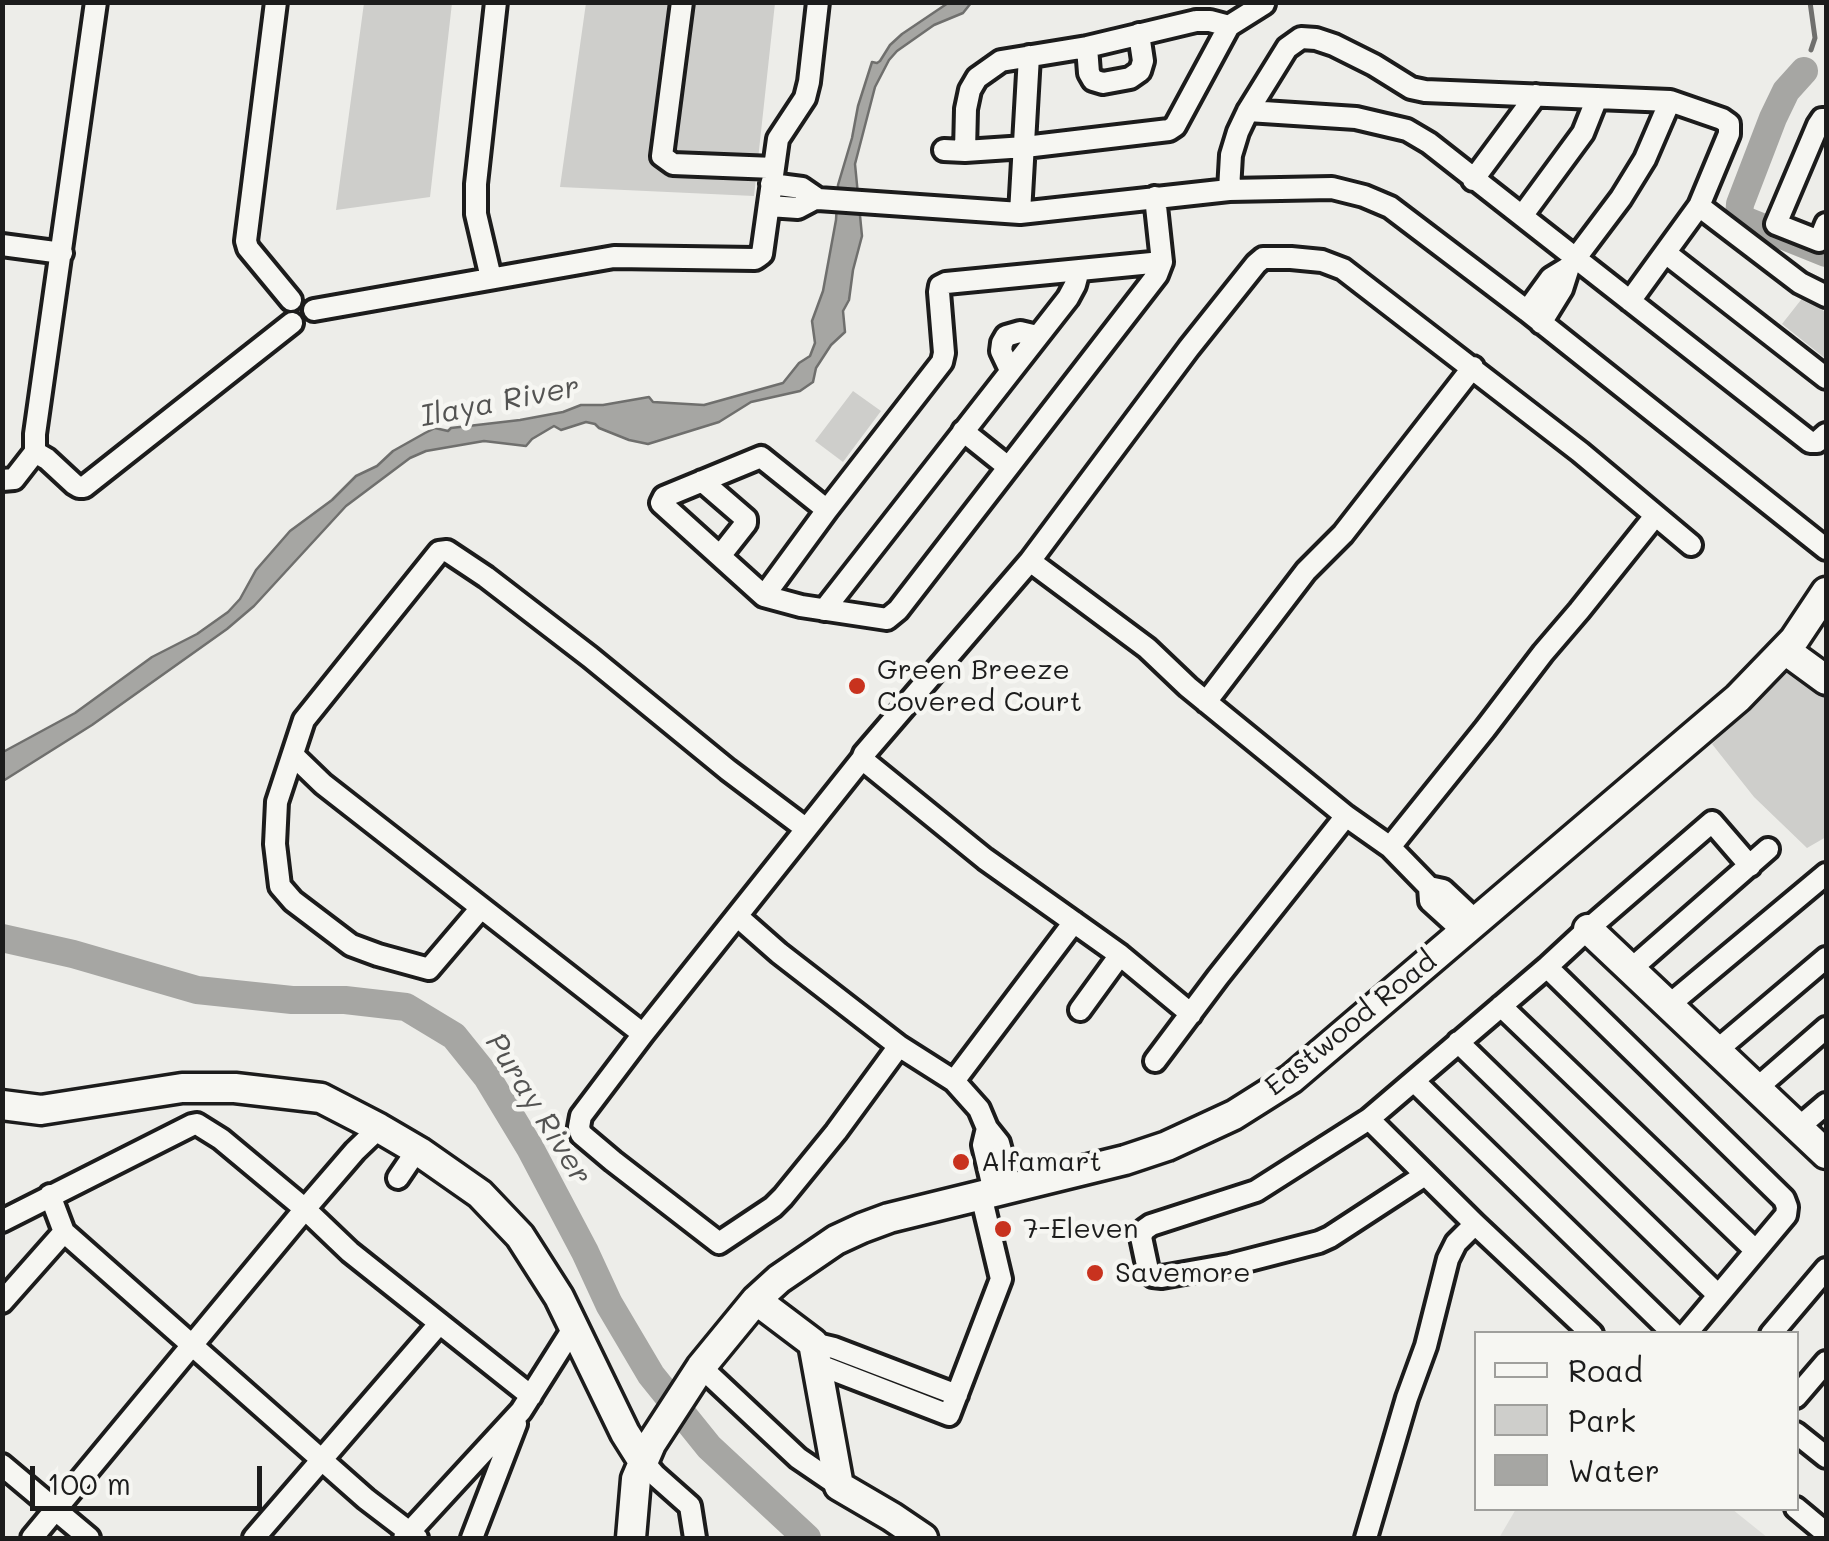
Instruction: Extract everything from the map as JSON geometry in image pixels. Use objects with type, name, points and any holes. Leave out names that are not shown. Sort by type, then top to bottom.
[{"type":"street","points":[[2,480],[14,479],[36,452],[35,434],[96,2]]},
{"type":"street","points":[[276,2],[246,241],[291,300]]},
{"type":"street","points":[[491,278],[476,214],[476,184],[496,2]]},
{"type":"street","points":[[682,2],[662,156],[674,164],[772,176],[819,199],[1020,213],[1229,190],[1332,188],[1364,196],[1390,208],[1534,317],[1826,550]]},
{"type":"street","points":[[314,310],[614,257],[754,259],[762,254],[778,140],[804,98],[809,82],[818,2]]},
{"type":"street","points":[[1228,26],[1196,20],[1087,47],[1000,61],[977,78],[970,90],[954,151],[1169,130],[1175,126],[1228,26],[1264,4]]},
{"type":"street","points":[[1087,47],[1093,80],[1102,83],[1130,78],[1140,70],[1143,61],[1138,34]]},
{"type":"street","points":[[1229,190],[1231,155],[1238,132],[1287,48],[1300,38],[1334,45],[1411,88],[1425,91],[1670,101],[1722,119],[1729,124],[1730,134],[1700,206],[1630,301]]},
{"type":"street","points":[[1020,213],[1028,56]]},
{"type":"street","points":[[1473,180],[1536,95]]},
{"type":"street","points":[[1522,216],[1583,133],[1597,98]]},
{"type":"street","points":[[1534,317],[1562,289],[1573,263],[1621,198],[1670,101]]},
{"type":"street","points":[[1248,111],[1356,118],[1407,130],[1430,143],[1522,216],[1573,263],[1630,301],[1810,442],[1826,434]]},
{"type":"street","points":[[1826,120],[1818,125],[1776,224],[1819,241],[1826,224]]},
{"type":"street","points":[[828,510],[760,457],[664,497],[661,503],[764,596],[824,610],[887,618],[898,610],[1157,275],[1162,262],[1155,197]]},
{"type":"street","points":[[769,206],[798,208],[819,199]]},
{"type":"street","points":[[1700,206],[1800,283],[1826,296]]},
{"type":"street","points":[[2,246],[62,253]]},
{"type":"street","points":[[1667,254],[1826,378]]},
{"type":"street","points":[[899,1046],[784,1197],[719,1242],[581,1134],[579,1127],[581,1116],[805,828],[1030,561],[1188,348],[1263,258],[1322,262],[1343,269],[1580,452],[1691,545]]},
{"type":"street","points":[[764,596],[942,362],[940,286],[1162,262]]},
{"type":"street","points":[[824,610],[1068,298],[1079,270]]},
{"type":"street","points":[[291,300],[310,300],[314,310],[311,320],[302,325],[292,323],[286,314],[291,300]]},
{"type":"street","points":[[36,452],[78,487],[84,487],[292,323]]},
{"type":"street","points":[[1206,702],[1306,572],[1343,534],[1473,368]]},
{"type":"street","points":[[963,431],[1008,467]]},
{"type":"street","points":[[702,481],[746,519],[720,556]]},
{"type":"street","points":[[1390,848],[1655,516]]},
{"type":"street","points":[[480,908],[430,969],[351,945],[293,901],[280,886],[275,844],[277,802],[304,720],[440,552],[447,551],[486,577],[805,828]]},
{"type":"street","points":[[1030,561],[1147,648],[1206,702],[1390,848],[1429,887],[1442,890],[1469,925]]},
{"type":"street","name":"Eastwood Road","points":[[630,1538],[636,1479],[647,1452],[700,1370],[756,1300],[804,1261],[836,1240],[889,1218],[1125,1160],[1204,1131],[1291,1079],[1738,698],[1790,645],[1826,592]]},
{"type":"street","points":[[1790,645],[1826,662]]},
{"type":"street","points":[[1790,645],[1826,680]]},
{"type":"street","points":[[293,755],[324,784],[643,1034]]},
{"type":"street","points":[[862,759],[985,858],[1120,955],[1191,1014]]},
{"type":"street","points":[[1155,1062],[1346,816]]},
{"type":"street","points":[[1424,1176],[1319,1242],[1230,1265],[1162,1277],[1153,1276],[1148,1270],[1141,1237],[1144,1230],[1256,1191],[1369,1119],[1712,822],[1750,866]]},
{"type":"street","points":[[1630,969],[1768,849]]},
{"type":"street","points":[[1669,1005],[1826,874]]},
{"type":"street","points":[[737,916],[899,1046],[954,1082],[979,1110],[999,1143],[995,1192],[1001,1279],[949,1415],[815,1354],[756,1300]]},
{"type":"street","points":[[954,1082],[1074,922]]},
{"type":"street","points":[[1588,929],[1826,1154]]},
{"type":"street","points":[[1080,1010],[1120,955]]},
{"type":"street","points":[[1716,1051],[1826,958]]},
{"type":"street","points":[[1547,968],[1784,1199],[1786,1215],[1688,1331]]},
{"type":"street","points":[[1501,1006],[1755,1250]]},
{"type":"street","points":[[1757,1088],[1826,1028]]},
{"type":"street","points":[[1458,1042],[1717,1294]]},
{"type":"street","points":[[1414,1081],[1671,1331]]},
{"type":"street","points":[[2,1105],[42,1110],[182,1088],[235,1088],[321,1098],[417,1150],[480,1194],[520,1236],[560,1297],[625,1433],[647,1452],[655,1476],[690,1506],[695,1538]]},
{"type":"street","points":[[1799,1127],[1826,1104]]},
{"type":"street","points":[[1369,1119],[1589,1331]]},
{"type":"street","points":[[2,1221],[197,1124],[305,1210],[526,1403]]},
{"type":"street","points":[[32,1538],[305,1210],[379,1128]]},
{"type":"street","points":[[398,1178],[417,1150]]},
{"type":"street","points":[[50,1195],[64,1232],[410,1536],[526,1403],[574,1327]]},
{"type":"street","points":[[1366,1538],[1426,1346],[1448,1259],[1456,1243],[1475,1224]]},
{"type":"street","points":[[2,1302],[64,1232]]},
{"type":"street","points":[[1774,1331],[1826,1269]]},
{"type":"street","points":[[254,1538],[438,1324]]},
{"type":"street","points":[[815,1354],[839,1486]]},
{"type":"street","points":[[700,1370],[798,1458],[923,1538]]},
{"type":"street","points":[[1799,1394],[1823,1373]]},
{"type":"street","points":[[472,1538],[526,1403]]},
{"type":"street","points":[[1799,1436],[1826,1458]]},
{"type":"street","points":[[2,1465],[89,1538]]},
{"type":"street","points":[[1799,1511],[1826,1534]]},
{"type":"shaded area","points":[[1515,1511],[1734,1511],[1768,1538],[1499,1538]]},
{"type":"green space","points":[[364,3],[452,3],[430,197],[336,210]]},
{"type":"green space","points":[[586,3],[775,3],[754,196],[560,187]]},
{"type":"green space","points":[[1804,296],[1826,313],[1826,359],[1782,324]]},
{"type":"green space","points":[[853,391],[881,411],[843,462],[815,441]]},
{"type":"green space","points":[[1791,662],[1826,688],[1826,837],[1807,848],[1754,797],[1712,744]]},
{"type":"water","points":[[948,3],[971,3],[963,13],[934,25],[897,51],[875,87],[855,164],[862,236],[849,300],[843,311],[845,332],[816,368],[813,382],[800,391],[751,402],[719,422],[648,444],[586,422],[561,430],[554,426],[526,446],[484,441],[426,451],[410,458],[346,506],[254,606],[227,629],[92,725],[3,781],[3,752],[75,713],[152,657],[197,634],[228,612],[256,570],[290,531],[332,500],[356,476],[425,433],[435,428],[448,431],[563,412],[581,405],[649,397],[653,402],[704,405],[783,383],[810,356],[815,343],[812,321],[823,291],[838,185],[872,62],[880,61],[902,34]]},
{"type":"waterway","points":[[1810,2],[1815,38],[1811,50]]},
{"type":"waterway","points":[[1804,71],[1786,91],[1773,118],[1740,204],[1739,218],[1826,253]]},
{"type":"waterway","name":"Puray River","points":[[2,938],[197,990],[406,1007],[454,1036],[487,1077],[530,1148],[609,1304],[651,1375],[709,1447],[807,1538]]},
{"type":"place","name":"Green Breeze Covered Court","points":[[857,686]]},
{"type":"place","name":"Alfamart","points":[[961,1162]]},
{"type":"place","name":"7-Eleven","points":[[1003,1229]]},
{"type":"place","name":"Savemore","points":[[1095,1273]]},
{"type":"water label","name":"Ilaya River","points":[[500,402]]}]
